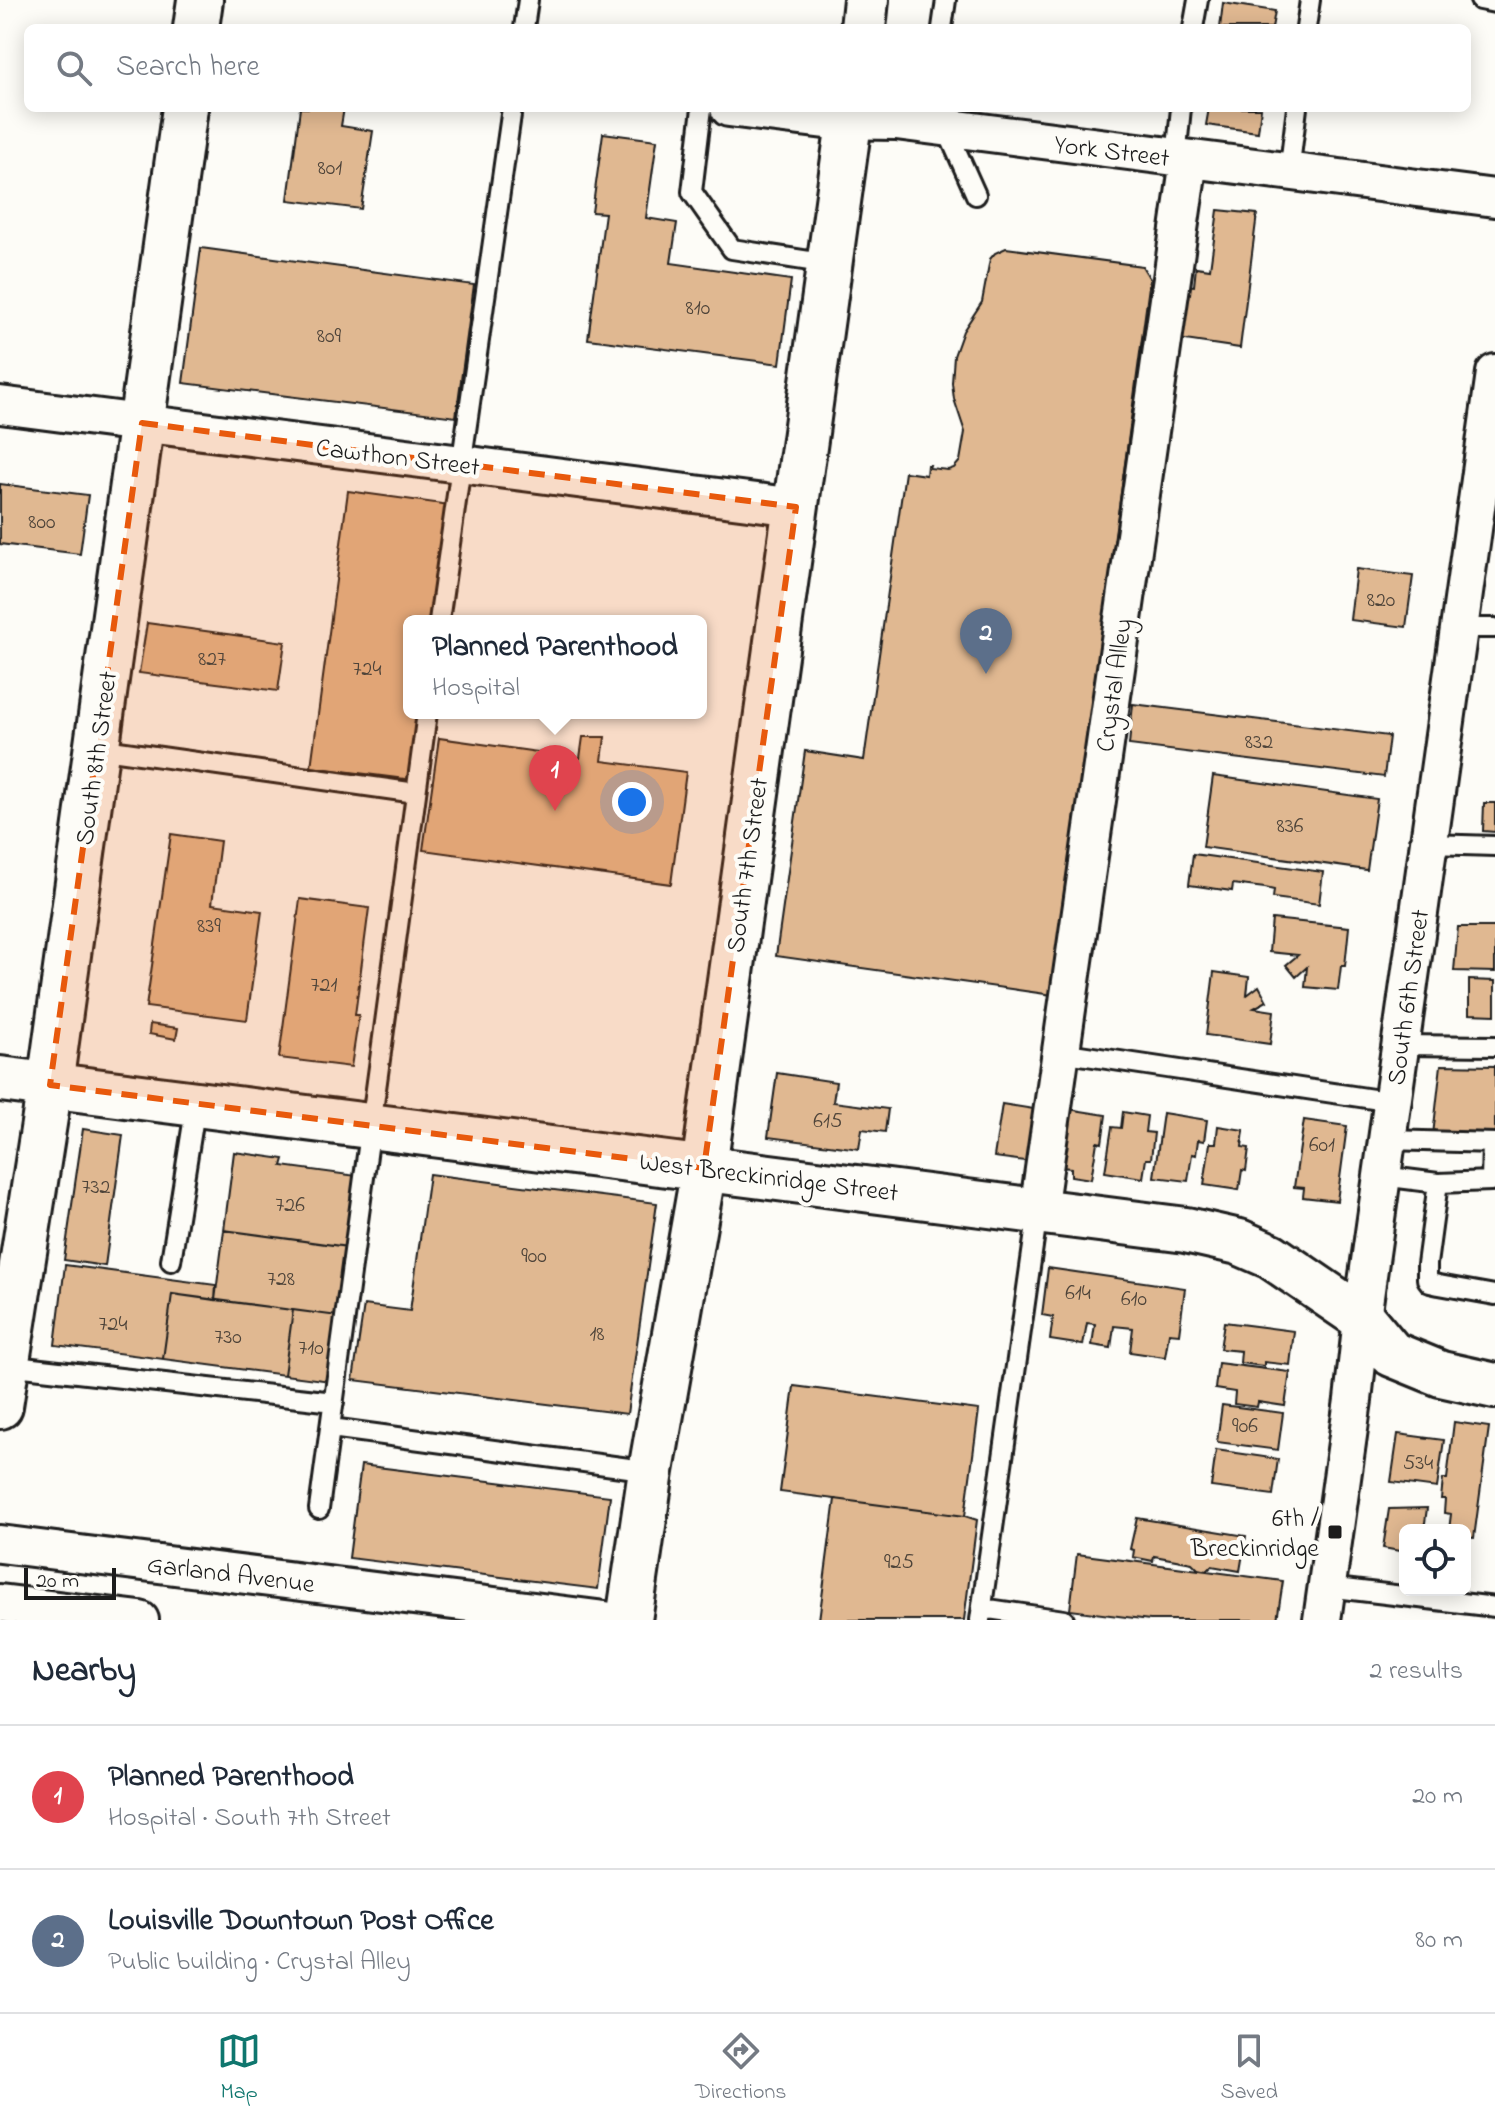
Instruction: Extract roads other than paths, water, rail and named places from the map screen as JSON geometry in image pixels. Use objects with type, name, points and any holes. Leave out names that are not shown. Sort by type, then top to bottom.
[{"type":"street","points":[[197,24],[200,0]]},
{"type":"street","points":[[863,24],[866,0]]},
{"type":"street","name":"South 8th Street","points":[[3,1386],[50,1085],[184,112]]},
{"type":"street","name":"York Street","points":[[761,112],[825,120],[851,114],[896,121],[934,121],[1182,159],[1495,198]]},
{"type":"street","name":"South 7th Street","points":[[629,1620],[651,1471],[704,1168],[851,114]]},
{"type":"street","name":"Crystal Alley","points":[[1038,1211],[1182,159]]},
{"type":"street","name":"South 6th Street","points":[[1324,1604],[1495,373]]},
{"type":"street","name":"Cawthon Street","points":[[0,405],[796,507]]},
{"type":"street","name":"West Breckinridge Street","points":[[0,1079],[1186,1230],[1239,1242],[1271,1256],[1362,1318],[1392,1354],[1441,1374],[1495,1386]]},
{"type":"street","name":"Garland Avenue","points":[[0,1544],[605,1620]]},
{"type":"street","points":[[0,1603],[140,1620]]},
{"type":"lane","points":[[525,24],[528,0]]},
{"type":"lane","points":[[943,24],[946,0]]},
{"type":"lane","points":[[1194,24],[1198,0]]},
{"type":"lane","points":[[1307,24],[1310,0]]},
{"type":"lane","points":[[1480,0],[1495,3]]},
{"type":"lane","points":[[440,615],[511,112]]},
{"type":"lane","points":[[702,112],[692,192],[732,249],[829,264]]},
{"type":"lane","points":[[1181,112],[1182,159]]},
{"type":"lane","points":[[1289,173],[1297,112]]},
{"type":"lane","points":[[934,121],[976,195]]},
{"type":"lane","points":[[1459,628],[1495,628]]},
{"type":"lane","points":[[319,1509],[426,719]]},
{"type":"lane","points":[[97,748],[416,793]]},
{"type":"lane","points":[[1429,844],[1495,846]]},
{"type":"lane","points":[[1401,1045],[1495,1046]]},
{"type":"lane","points":[[1060,1052],[1393,1102]]},
{"type":"lane","points":[[171,1261],[196,1104]]},
{"type":"lane","points":[[1382,1176],[1438,1183],[1493,1181],[1494,1143],[1387,1140]]},
{"type":"lane","points":[[1438,1183],[1427,1279],[1430,1283],[1495,1295]]},
{"type":"lane","points":[[1038,1211],[981,1614],[1064,1620]]},
{"type":"lane","points":[[3,1386],[334,1402]]},
{"type":"lane","points":[[331,1428],[651,1471]]},
{"type":"lane","points":[[1324,1604],[1495,1607]]},
{"type":"place","name":"Louisville Downtown Post Office","points":[[986,674]]},
{"type":"place","name":"Planned Parenthood","points":[[555,811]]},
{"type":"place","name":"6th / Breckinridge","points":[[1335,1532]]}]
